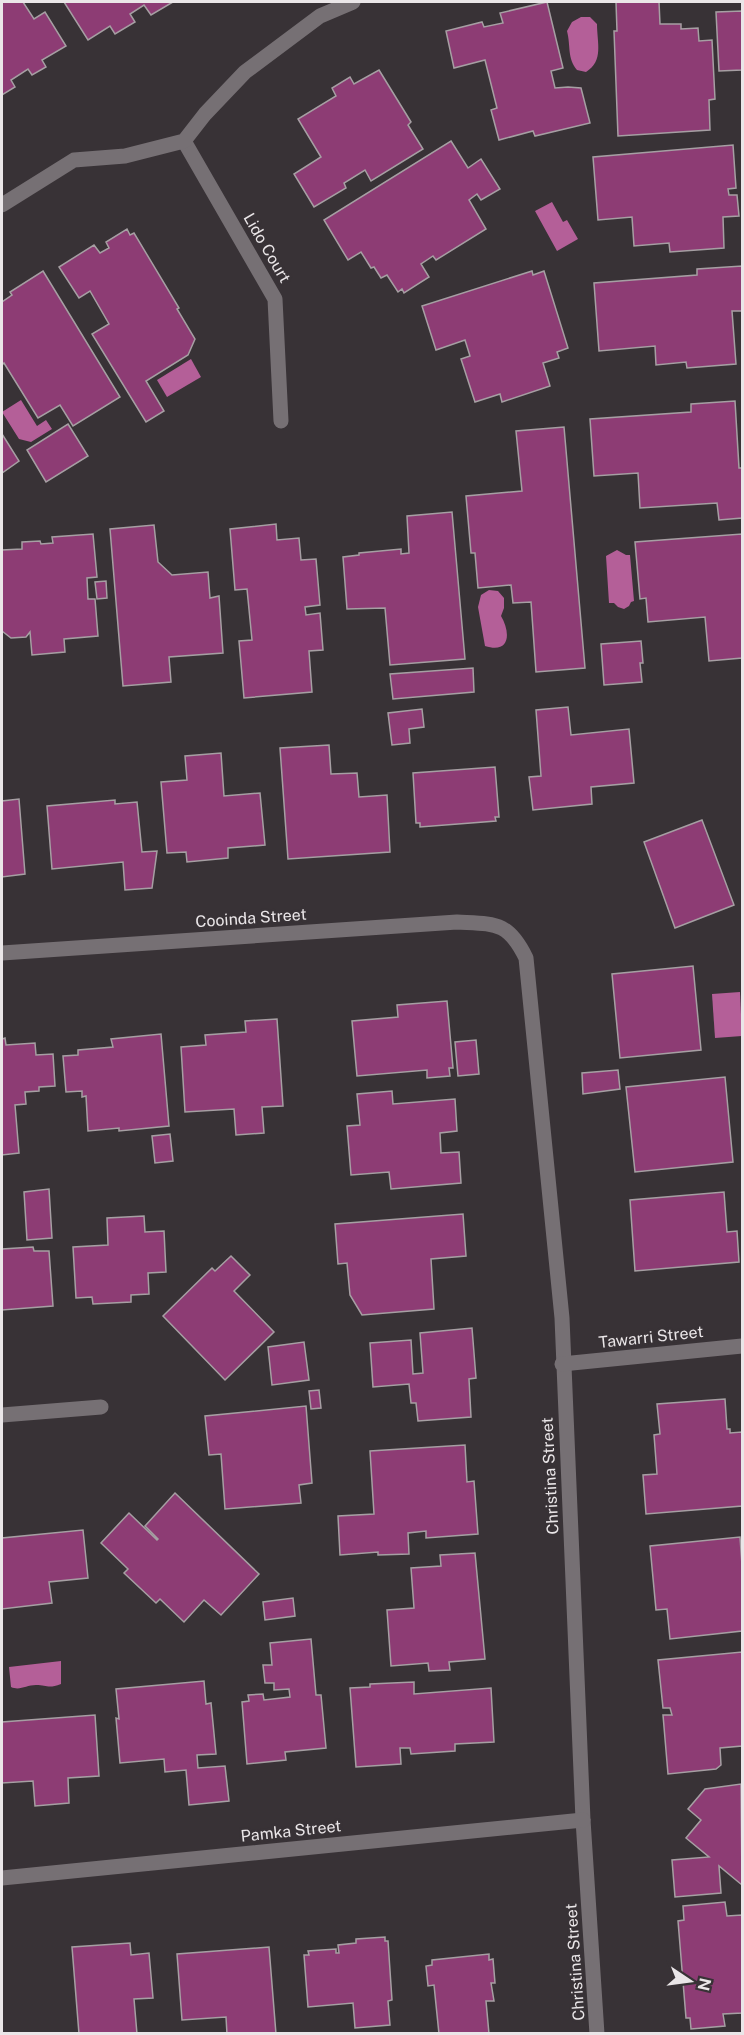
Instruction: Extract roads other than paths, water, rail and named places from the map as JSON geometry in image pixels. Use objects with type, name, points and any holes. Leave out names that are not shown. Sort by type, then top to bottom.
[{"type":"street","points":[[2,205],[74,160],[125,156],[184,141],[204,114],[245,72],[320,16],[353,2]]},
{"type":"street","name":"Lido Court","points":[[184,141],[275,299],[281,421]]},
{"type":"street","name":"Cooinda Street","points":[[2,953],[458,922],[502,927]]},
{"type":"street","name":"Christina Street","points":[[502,927],[518,941],[526,958],[562,1318],[562,1364],[584,1820],[597,2034]]},
{"type":"street","name":"Tawarri Street","points":[[562,1364],[742,1346]]},
{"type":"street","points":[[2,1414],[101,1407]]},
{"type":"street","name":"Pamka Street","points":[[2,1878],[584,1820]]}]
